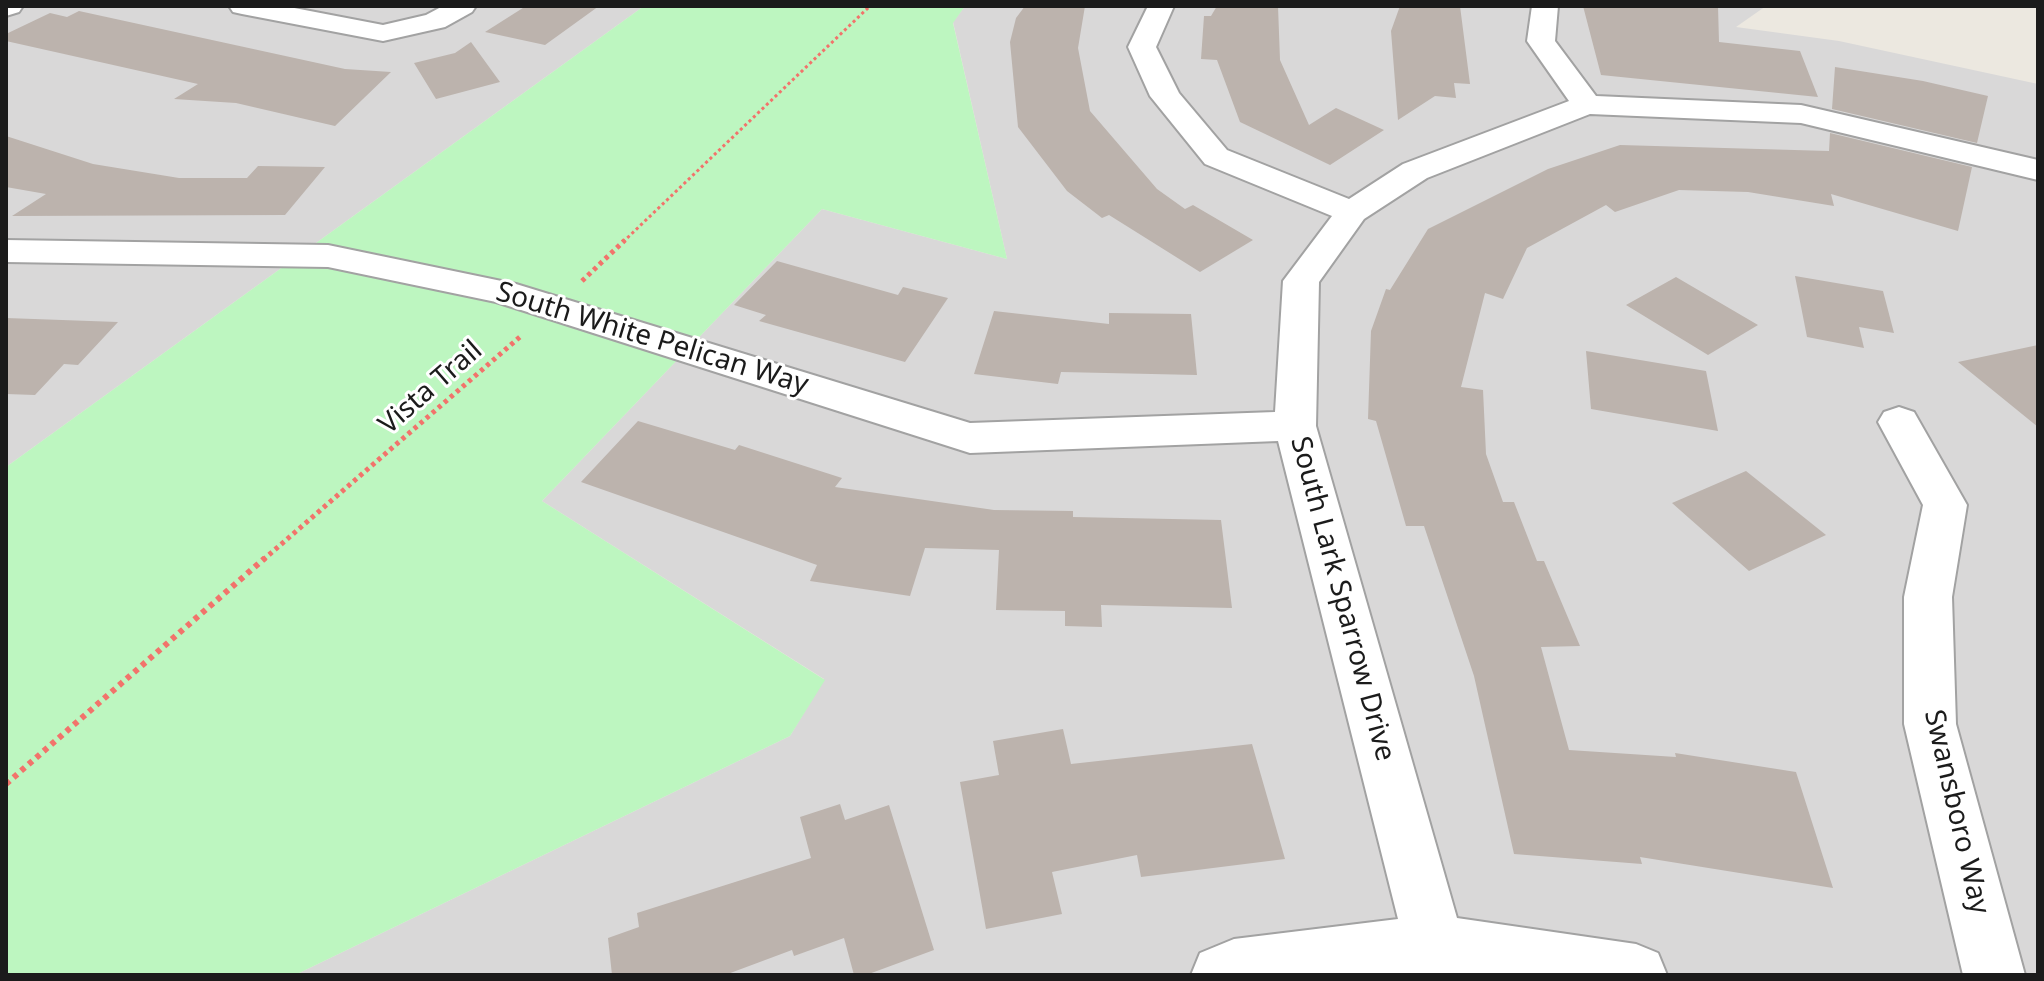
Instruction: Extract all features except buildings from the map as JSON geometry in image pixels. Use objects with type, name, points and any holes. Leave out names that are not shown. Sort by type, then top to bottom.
[{"type":"street","points":[[242,6],[383,33],[435,21],[463,6]]},
{"type":"street","points":[[1161,6],[1142,47],[1165,96],[1216,157],[1352,212]]},
{"type":"street","points":[[1545,6],[1541,41],[1587,105]]},
{"type":"street","name":"South Lark Sparrow Drive","points":[[1435,945],[1295,426],[1301,281],[1352,212],[1415,171],[1587,105],[1801,114],[2038,170]]},
{"type":"street","name":"South White Pelican Way","points":[[6,251],[328,256],[503,292],[970,438],[1295,426]]},
{"type":"street","name":"Swansboro Way","points":[[1899,422],[1945,505],[1928,597],[1930,724],[1994,975]]},
{"type":"street","points":[[1222,975],[1234,970],[1435,945],[1636,975]]},
{"type":"path","name":"Vista Trail","points":[[6,784],[554,307],[870,6]]},
{"type":"shaded area","points":[[6,6],[644,6],[6,467]]},
{"type":"shaded area","points":[[965,6],[1766,6],[1736,27],[1839,41],[2038,84],[2038,975],[295,975],[790,736],[824,679],[542,501],[822,209],[1007,259],[953,22]]},
{"type":"green space","points":[[644,6],[965,6],[953,23],[1007,259],[822,209],[542,501],[825,680],[790,736],[295,975],[6,975],[6,467]]}]
